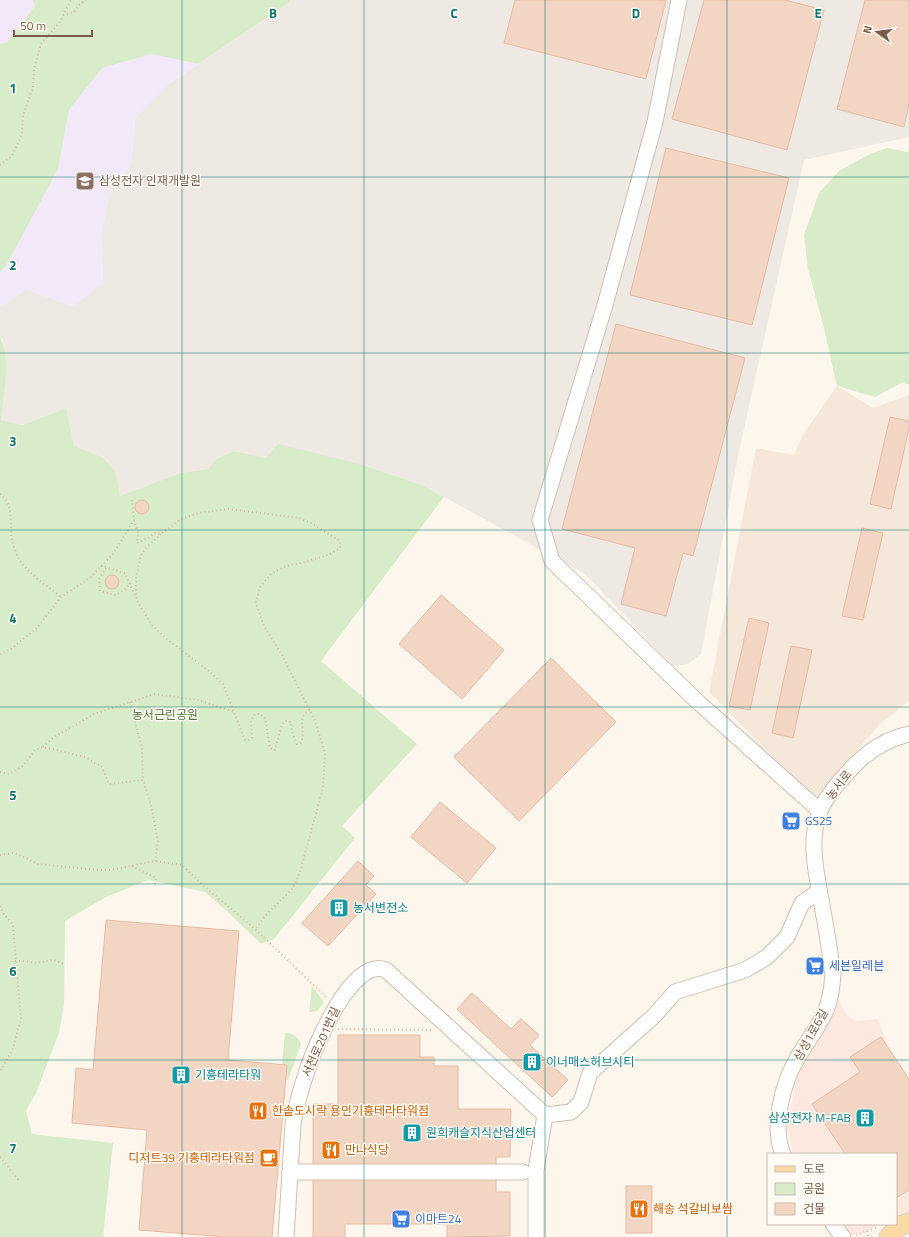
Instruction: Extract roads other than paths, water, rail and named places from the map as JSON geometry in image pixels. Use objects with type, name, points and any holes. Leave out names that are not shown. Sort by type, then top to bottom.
[{"type":"main road","points":[[887,1233],[909,1223]]},
{"type":"street","points":[[679,0],[655,122],[605,305],[540,520],[552,561],[699,703],[820,811]]},
{"type":"street","name":"농서로","points":[[819,891],[815,870],[814,849],[815,829],[820,811],[836,786],[858,761],[879,746],[898,736],[909,734]]},
{"type":"street","points":[[536,1237],[536,1170],[545,1115],[571,1112],[581,1102],[590,1073],[654,1016],[674,992],[745,970],[767,957],[787,937],[802,903],[819,891]]},
{"type":"street","name":"삼성1로6길","points":[[783,1153],[778,1124],[784,1091],[790,1073],[798,1057],[828,1011],[832,990],[834,974],[819,891]]},
{"type":"street","name":"서천로201번길","points":[[286,1237],[296,1108],[307,1069],[315,1049],[345,992],[359,977],[375,968],[386,970],[545,1115]]},
{"type":"street","points":[[290,1172],[523,1172]]},
{"type":"street","points":[[834,1225],[849,1236]]},
{"type":"street","points":[[887,1233],[909,1231]]},
{"type":"place","name":"삼성전자 인재개발원","points":[[85,181]]},
{"type":"place","name":"GS25","points":[[791,821]]},
{"type":"place","name":"농서변전소","points":[[339,908]]},
{"type":"place","name":"세븐일레븐","points":[[815,966]]},
{"type":"place","name":"이너매스허브시티","points":[[532,1062]]},
{"type":"place","name":"기흥테라타워","points":[[181,1075]]},
{"type":"place","name":"한솥도시락 용인기흥테라타워점","points":[[258,1111]]},
{"type":"place","name":"삼성전자 M-FAB","points":[[865,1118]]},
{"type":"place","name":"원희캐슬지식산업센터","points":[[412,1133]]},
{"type":"place","name":"만나식당","points":[[331,1150]]},
{"type":"place","name":"디저트39 기흥테라타워점","points":[[269,1158]]},
{"type":"place","name":"해송 석갈비보쌈","points":[[639,1209]]},
{"type":"place","name":"이마트24","points":[[401,1219]]},
{"type":"park label","name":"농서근린공원","points":[[165,715]]}]
